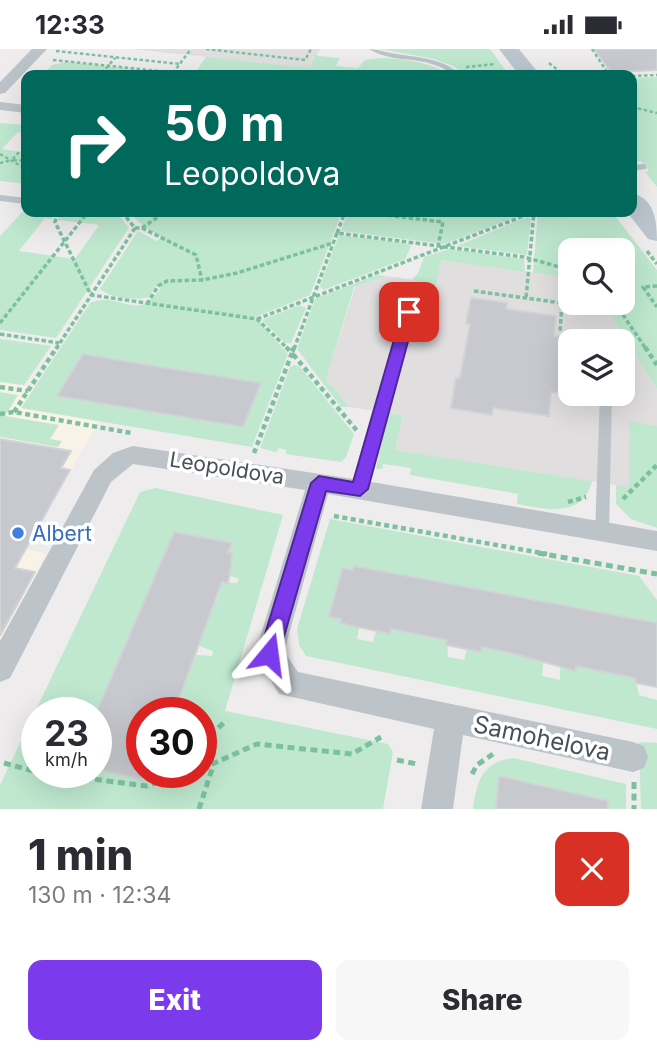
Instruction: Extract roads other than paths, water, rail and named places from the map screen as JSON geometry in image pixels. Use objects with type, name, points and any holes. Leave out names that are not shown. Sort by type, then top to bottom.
[{"type":"main road","points":[[506,56],[524,70]]},
{"type":"main road","points":[[637,207],[657,233]]},
{"type":"street","points":[[24,70],[47,50]]},
{"type":"street","points":[[0,90],[21,72]]},
{"type":"street","points":[[0,106],[21,108]]},
{"type":"street","name":"Leopoldova","points":[[0,669],[102,476],[121,459],[147,455],[657,541]]},
{"type":"street","name":"Samohelova","points":[[319,483],[269,654],[289,684],[450,719],[630,772]]},
{"type":"street","name":"Samohelova","points":[[437,809],[450,719]]},
{"type":"lane","points":[[373,49],[385,56],[424,60],[450,70]]},
{"type":"lane","points":[[637,167],[643,166]]},
{"type":"lane","points":[[0,198],[21,200]]},
{"type":"lane","points":[[360,489],[416,287]]},
{"type":"lane","points":[[603,534],[606,406]]},
{"type":"place","name":"Albert","points":[[18,533]]}]
